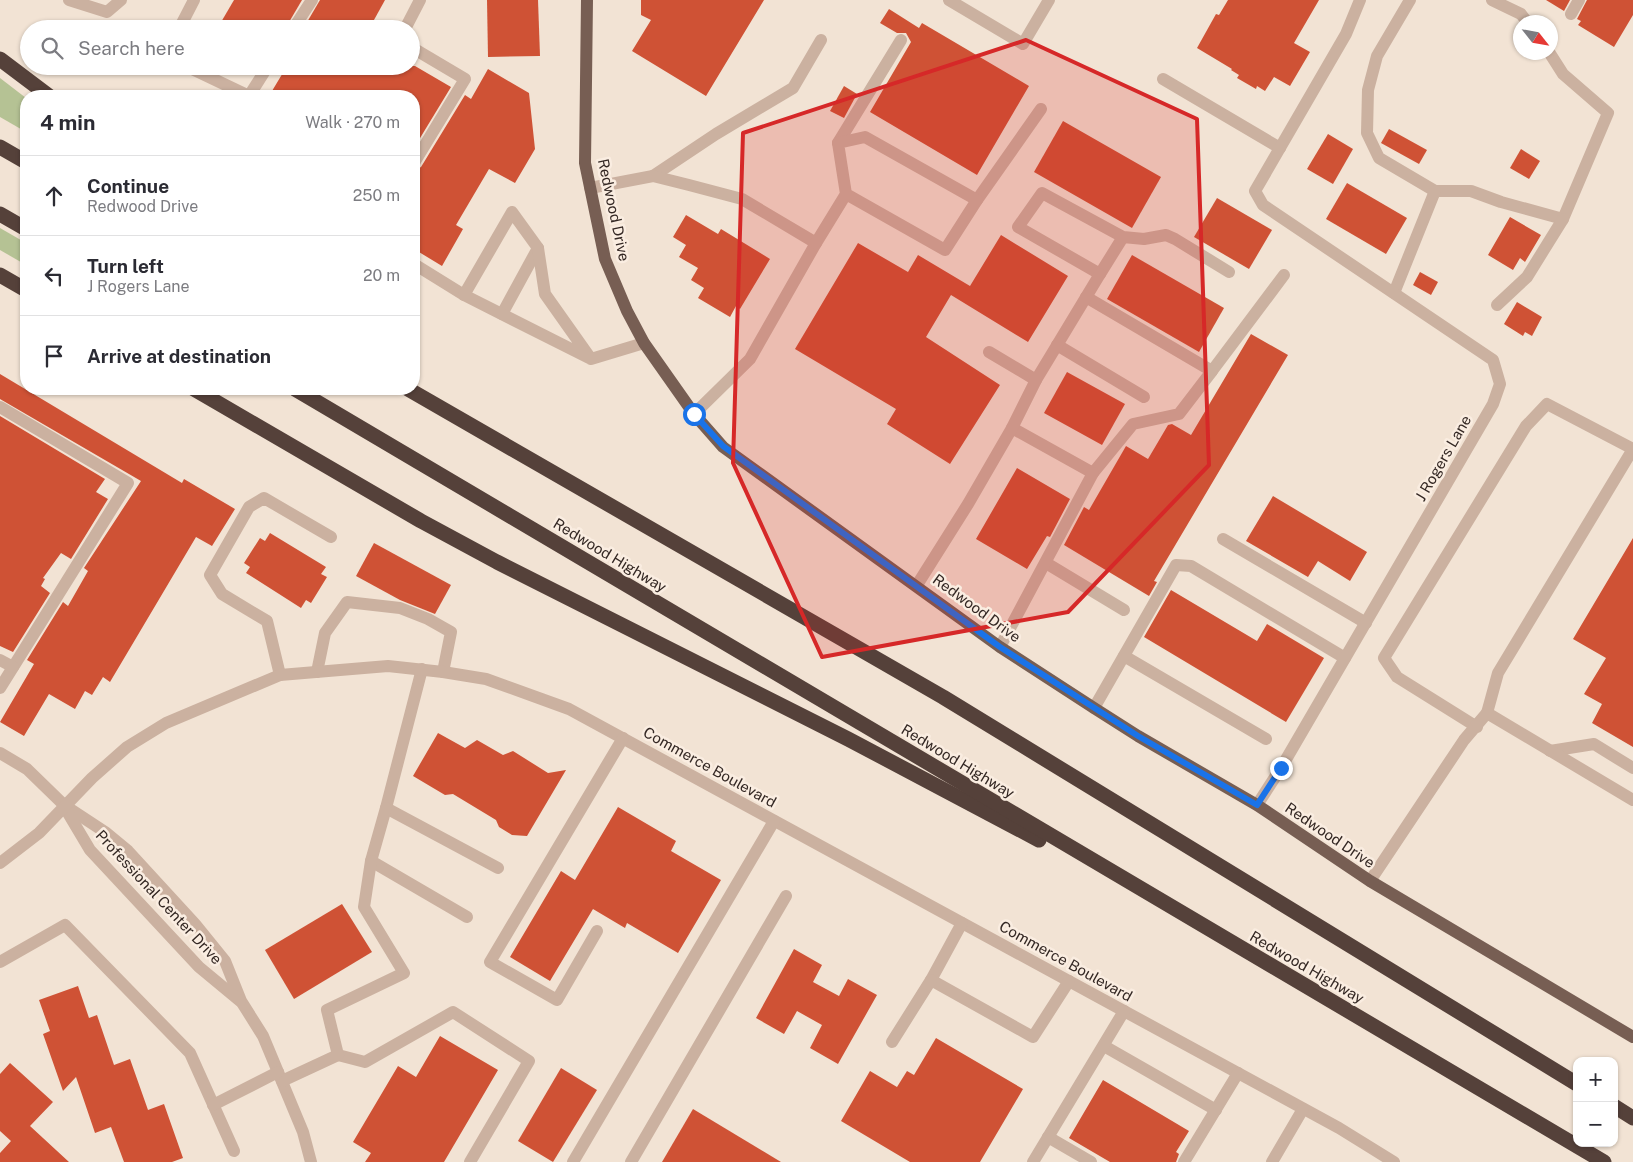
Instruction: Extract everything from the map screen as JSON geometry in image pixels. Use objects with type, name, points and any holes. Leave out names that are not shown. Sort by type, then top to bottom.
[{"type":"highway","points":[[0,60],[20,75]]},
{"type":"highway","points":[[20,75],[41,90]]},
{"type":"highway","points":[[0,147],[20,159]]},
{"type":"highway","points":[[0,214],[20,226]]},
{"type":"highway","points":[[0,275],[20,287]]},
{"type":"highway","points":[[204,395],[421,521],[497,562],[848,739],[1221,937]]},
{"type":"highway","name":"Redwood Highway","points":[[306,395],[1604,1162]]},
{"type":"highway","points":[[418,395],[943,697],[1573,1082]]},
{"type":"highway","points":[[1618,1109],[1633,1118]]},
{"type":"main road","name":"Redwood Drive","points":[[588,0],[585,163],[605,259],[627,311],[644,343],[694,414],[723,446],[1000,647],[1138,736],[1257,805],[1370,881],[1633,1037]]},
{"type":"street","points":[[69,0],[107,12],[121,0]]},
{"type":"street","points":[[184,20],[194,0]]},
{"type":"street","points":[[299,20],[312,0]]},
{"type":"street","points":[[410,20],[420,0]]},
{"type":"street","points":[[949,0],[1023,44],[1049,0]]},
{"type":"street","points":[[1164,80],[1280,148],[1346,34],[1360,0]]},
{"type":"street","points":[[1410,0],[1377,56],[1368,90],[1367,133],[1379,158],[1435,191],[1471,191],[1563,220]]},
{"type":"street","points":[[1492,0],[1522,15]]},
{"type":"street","points":[[1571,14],[1579,0]]},
{"type":"street","points":[[590,188],[652,176],[716,134],[793,88],[821,40]]},
{"type":"street","points":[[694,414],[750,359],[846,194],[838,143],[901,40]]},
{"type":"street","points":[[420,52],[465,79],[420,153]]},
{"type":"street","points":[[1497,305],[1527,277],[1563,220],[1608,113],[1563,74],[1554,60]]},
{"type":"street","points":[[205,75],[236,90]]},
{"type":"street","points":[[253,90],[262,75]]},
{"type":"street","points":[[846,194],[945,250],[977,200],[1041,109]]},
{"type":"street","points":[[838,143],[865,137],[977,200]]},
{"type":"street","name":"J Rogers Lane","points":[[1257,805],[1281,768],[1493,404],[1500,384],[1493,360],[1263,205],[1255,191],[1280,148]]},
{"type":"street","points":[[652,176],[742,199],[816,243]]},
{"type":"street","points":[[1394,294],[1435,191]]},
{"type":"street","points":[[1100,274],[1018,226],[1042,192],[1123,237],[1144,239],[1166,235],[1229,272]]},
{"type":"street","points":[[464,295],[512,212],[538,248],[545,294],[591,359]]},
{"type":"street","points":[[917,585],[1012,428],[1036,380],[1123,237]]},
{"type":"street","points":[[502,314],[538,248]]},
{"type":"street","points":[[420,268],[464,295],[591,359],[644,343]]},
{"type":"street","points":[[1000,647],[1093,474],[1133,424],[1179,414],[1284,275]]},
{"type":"street","points":[[1086,297],[1212,371]]},
{"type":"street","points":[[1057,345],[1144,397]]},
{"type":"street","points":[[988,352],[1036,380]]},
{"type":"street","points":[[1370,881],[1464,740],[1477,727],[1487,713],[1498,672],[1633,449],[1547,404],[1526,426],[1384,658],[1397,677],[1477,727]]},
{"type":"street","points":[[0,407],[128,484],[0,688]]},
{"type":"street","points":[[1012,428],[1093,474]]},
{"type":"street","points":[[280,675],[267,621],[222,594],[210,575],[249,506],[264,498],[331,537]]},
{"type":"street","points":[[1223,540],[1366,623]]},
{"type":"street","points":[[1046,563],[1124,610]]},
{"type":"street","points":[[1094,708],[1176,565],[1191,566],[1345,658]]},
{"type":"street","points":[[317,672],[325,633],[347,602],[400,608],[428,619],[451,632],[443,672]]},
{"type":"street","points":[[1124,656],[1266,739]]},
{"type":"street","points":[[0,660],[13,668]]},
{"type":"street","name":"Commerce Boulevard","points":[[0,863],[38,833],[64,805],[127,747],[166,723],[280,675],[388,666],[486,679],[569,709],[1238,1073],[1394,1162]]},
{"type":"street","points":[[338,1055],[327,1010],[404,973],[364,906],[371,861],[422,669]]},
{"type":"street","points":[[1487,713],[1633,800]]},
{"type":"street","points":[[597,931],[557,1000],[490,962],[623,738]]},
{"type":"street","points":[[1550,751],[1594,744],[1633,768]]},
{"type":"street","name":"Professional Center Drive","points":[[0,753],[27,769],[64,805],[105,832],[128,851],[196,924],[225,961],[241,1001],[263,1036],[303,1132],[311,1162]]},
{"type":"street","name":"Professional Center Drive","points":[[64,805],[90,850],[199,967],[241,1001]]},
{"type":"street","points":[[386,808],[498,868]]},
{"type":"street","points":[[573,1162],[774,821]]},
{"type":"street","points":[[371,861],[467,918]]},
{"type":"street","points":[[631,1162],[786,896]]},
{"type":"street","points":[[892,1042],[931,980],[962,923]]},
{"type":"street","points":[[0,962],[65,925],[190,1054],[234,1151]]},
{"type":"street","points":[[931,980],[1033,1036],[1069,981]]},
{"type":"street","points":[[1033,1162],[1124,1011]]},
{"type":"street","points":[[213,1105],[280,1076],[338,1055],[365,1062],[453,1012],[529,1061],[470,1162]]},
{"type":"street","points":[[1104,1046],[1216,1110]]},
{"type":"street","points":[[1184,1162],[1238,1073]]},
{"type":"street","points":[[1272,1162],[1303,1109]]},
{"type":"street","points":[[1048,1137],[1091,1162]]},
{"type":"highlighted area","points":[[1026,40],[1197,119],[1209,465],[1068,612],[822,657],[733,463],[743,133]]},
{"type":"green space","points":[[0,78],[20,93],[20,129],[0,117]]},
{"type":"green space","points":[[0,228],[20,240],[20,262],[0,250]]},
{"type":"building","points":[[234,0],[302,0],[290,20],[222,20]]},
{"type":"building","points":[[320,0],[385,0],[374,20],[308,20]]},
{"type":"building","points":[[487,0],[538,0],[540,56],[488,57]]},
{"type":"building","points":[[641,0],[764,0],[706,96],[632,51],[651,20],[641,15]]},
{"type":"building","points":[[1228,0],[1319,0],[1294,43],[1310,52],[1290,86],[1274,77],[1265,91],[1257,86],[1256,89],[1237,78],[1239,75],[1232,69],[1197,48],[1216,14],[1219,15]]},
{"type":"building","points":[[1546,0],[1570,0],[1564,11]]},
{"type":"building","points":[[1587,0],[1633,0],[1633,15],[1614,47],[1578,25],[1581,21],[1577,19]]},
{"type":"building","points":[[889,9],[919,28],[922,23],[1029,86],[977,175],[870,112],[911,42],[906,33],[897,33],[880,23]]},
{"type":"building","points":[[420,69],[451,87],[420,138],[420,90],[273,90],[282,75],[420,75]]},
{"type":"building","points":[[488,69],[529,93],[535,149],[515,183],[489,169],[456,225],[463,229],[442,266],[420,253],[420,168],[465,95],[471,99]]},
{"type":"building","points":[[844,86],[857,94],[844,118],[830,111]]},
{"type":"building","points":[[1063,121],[1161,177],[1132,228],[1034,172]]},
{"type":"building","points":[[1389,129],[1427,150],[1419,164],[1381,143]]},
{"type":"building","points":[[1328,134],[1353,149],[1333,184],[1307,169]]},
{"type":"building","points":[[1521,149],[1540,161],[1529,179],[1510,168]]},
{"type":"building","points":[[1347,183],[1407,218],[1386,254],[1326,219]]},
{"type":"building","points":[[1217,198],[1272,230],[1249,269],[1194,237]]},
{"type":"building","points":[[686,215],[718,234],[721,229],[770,259],[740,309],[736,306],[730,317],[698,298],[704,288],[691,280],[698,268],[679,257],[686,245],[673,237]]},
{"type":"building","points":[[1510,217],[1541,235],[1525,262],[1520,258],[1513,270],[1488,255]]},
{"type":"building","points":[[1001,235],[1068,276],[1028,342],[951,295],[926,337],[1000,385],[950,464],[887,424],[896,409],[795,349],[858,243],[908,272],[918,255],[970,286]]},
{"type":"building","points":[[1132,255],[1224,308],[1199,352],[1107,299]]},
{"type":"building","points":[[1420,272],[1438,282],[1431,295],[1413,285]]},
{"type":"building","points":[[1517,302],[1542,317],[1532,336],[1525,332],[1523,336],[1504,324]]},
{"type":"building","points":[[1251,334],[1288,355],[1154,581],[1157,582],[1149,596],[1064,545],[1084,507],[1089,510],[1126,446],[1148,459],[1168,425],[1172,424],[1191,435]]},
{"type":"building","points":[[1067,372],[1125,404],[1102,445],[1044,413]]},
{"type":"building","points":[[0,374],[20,386],[20,395],[35,395],[182,483],[184,479],[235,509],[212,546],[196,537],[110,682],[103,677],[92,695],[85,691],[75,709],[49,694],[24,736],[0,722],[34,664],[27,660],[63,602],[68,606],[88,571],[84,568],[141,481],[0,399]]},
{"type":"building","points":[[0,416],[105,479],[96,492],[108,499],[71,559],[61,553],[43,578],[45,579],[41,586],[50,593],[13,652],[0,646]]},
{"type":"building","points":[[1017,468],[1070,499],[1050,537],[1047,536],[1027,569],[976,539]]},
{"type":"building","points":[[1273,496],[1367,552],[1350,581],[1318,561],[1308,577],[1246,541]]},
{"type":"building","points":[[270,533],[326,567],[321,574],[327,577],[311,603],[306,600],[301,608],[246,573],[250,567],[244,563],[260,538],[265,541]]},
{"type":"building","points":[[1633,538],[1633,747],[1592,723],[1602,704],[1584,694],[1606,658],[1573,639]]},
{"type":"building","points":[[374,543],[451,585],[435,614],[400,600],[356,576]]},
{"type":"building","points":[[1171,590],[1257,641],[1267,624],[1324,658],[1286,722],[1144,637]]},
{"type":"building","points":[[438,733],[465,748],[477,740],[503,755],[513,751],[548,773],[566,770],[527,836],[512,835],[499,827],[496,820],[453,794],[445,795],[413,776]]},
{"type":"building","points":[[618,807],[676,841],[671,851],[721,880],[678,953],[627,923],[625,928],[593,909],[550,981],[510,957],[561,871],[575,880]]},
{"type":"building","points":[[342,904],[372,952],[294,999],[265,950]]},
{"type":"building","points":[[794,949],[822,965],[813,982],[839,996],[848,979],[877,995],[838,1064],[810,1048],[822,1025],[797,1011],[784,1034],[756,1018]]},
{"type":"building","points":[[78,986],[89,1018],[97,1015],[114,1065],[130,1059],[148,1110],[164,1104],[183,1158],[172,1162],[124,1162],[111,1127],[95,1133],[76,1077],[63,1091],[43,1034],[50,1031],[39,1000]]},
{"type":"building","points":[[440,1036],[498,1070],[444,1162],[365,1162],[371,1153],[353,1142],[398,1066],[416,1077]]},
{"type":"building","points":[[936,1038],[1023,1089],[980,1162],[910,1162],[841,1121],[870,1071],[897,1087],[907,1071],[914,1075]]},
{"type":"building","points":[[10,1063],[53,1102],[30,1126],[69,1162],[0,1162],[0,1153],[11,1141],[0,1131],[0,1074]]},
{"type":"building","points":[[561,1068],[597,1090],[553,1162],[518,1141]]},
{"type":"building","points":[[1103,1080],[1189,1131],[1176,1152],[1179,1154],[1176,1162],[1110,1162],[1069,1138]]},
{"type":"building","points":[[693,1109],[781,1162],[662,1162]]},
{"type":"route","points":[[694,414],[723,446],[1000,647],[1138,736],[1257,805],[1281,768]]}]
